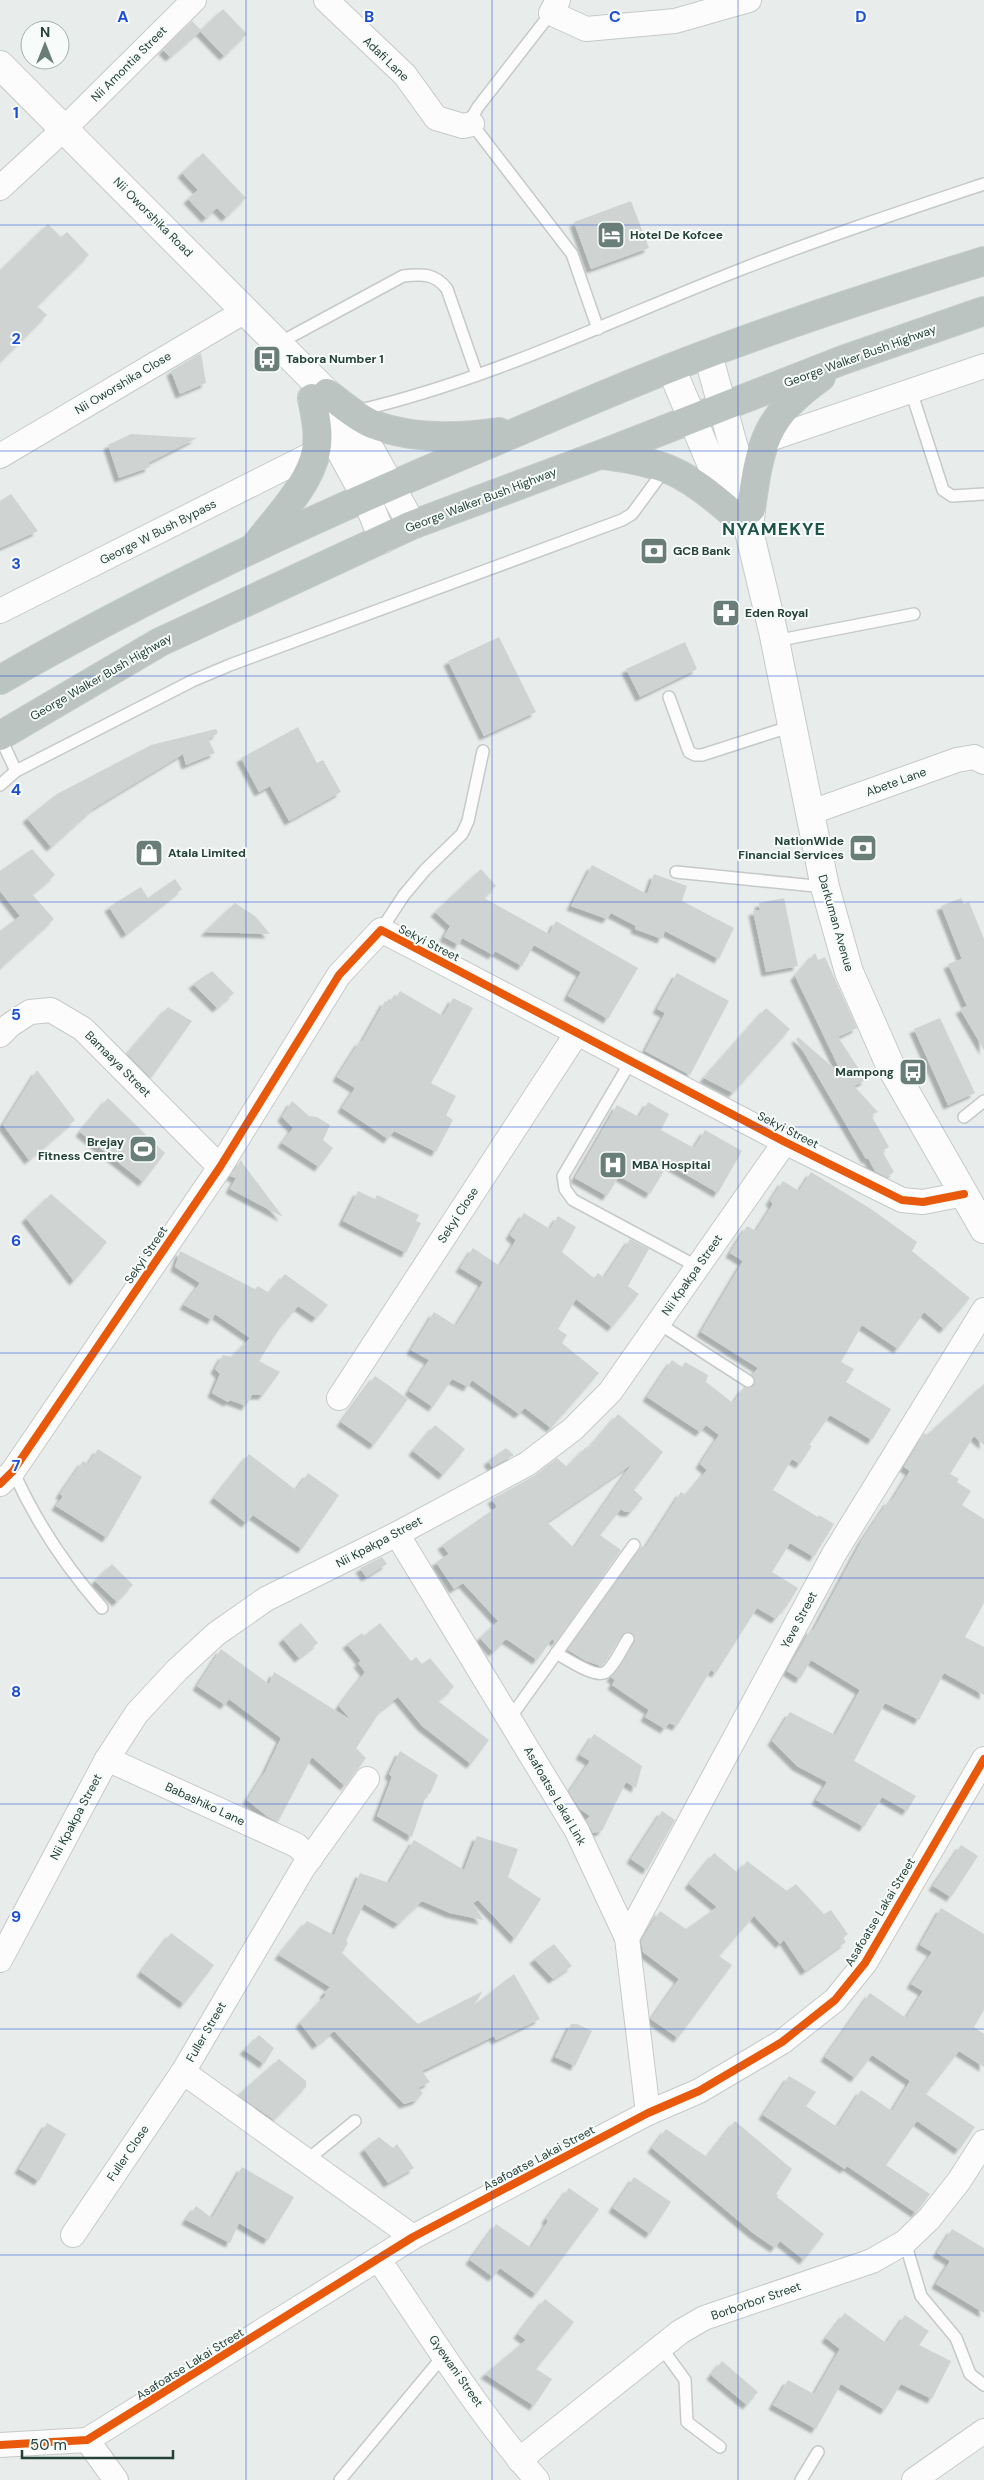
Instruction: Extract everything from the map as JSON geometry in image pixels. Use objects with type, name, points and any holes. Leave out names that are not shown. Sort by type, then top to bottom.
[{"type":"highway","points":[[0,680],[133,606],[255,546],[530,427],[671,368],[863,298],[984,261]]},
{"type":"highway","name":"George Walker Bush Highway","points":[[0,736],[160,642],[412,525],[602,454],[843,360],[984,312]]},
{"type":"highway","points":[[602,454],[636,459],[666,467],[687,477],[744,518],[758,460],[764,441],[773,423],[805,388],[843,360]]},
{"type":"highway","points":[[255,546],[305,480],[316,452],[320,396],[372,423],[415,434],[447,436],[490,433],[530,427]]},
{"type":"street","name":"Nii Amontia Street","points":[[0,188],[65,128],[194,0]]},
{"type":"street","name":"Adafi Lane","points":[[326,0],[405,75],[436,118],[463,126],[472,124]]},
{"type":"street","points":[[554,6],[586,29],[675,21],[749,0]]},
{"type":"street","name":"Nii Oworshika Road","points":[[0,65],[278,343],[303,371],[320,396],[383,539]]},
{"type":"street","name":"Nii Oworshika Close","points":[[0,456],[245,310]]},
{"type":"street","name":"Darkuman Avenue","points":[[708,355],[734,441],[744,518],[776,641],[825,887],[850,972],[890,1065],[984,1229]]},
{"type":"street","points":[[764,441],[984,366]]},
{"type":"street","name":"Darkuman Avenue","points":[[671,368],[706,451],[744,518]]},
{"type":"street","name":"Nii Oworshika Road","points":[[320,396],[354,426],[392,486],[412,525]]},
{"type":"street","name":"George W Bush Bypass","points":[[0,611],[316,452]]},
{"type":"street","name":"Abete Lane","points":[[809,813],[956,760],[974,757],[984,762]]},
{"type":"street","name":"Sekyi Street","points":[[7,1477],[220,1167],[339,975],[381,930],[785,1142],[902,1200],[923,1202],[964,1194]]},
{"type":"street","name":"Bamaaya Street","points":[[0,1035],[10,1025],[30,1012],[51,1010],[83,1029],[220,1167]]},
{"type":"street","name":"Sekyi Close","points":[[339,1398],[577,1033]]},
{"type":"street","name":"Nii Kpakpa Street","points":[[0,1960],[107,1759],[137,1714],[177,1670],[216,1634],[266,1599],[397,1534],[526,1464],[573,1429],[610,1392],[785,1142]]},
{"type":"street","name":"Yeve Street","points":[[627,1938],[834,1554],[984,1310]]},
{"type":"street","name":"Asafoatse Lakai Link","points":[[397,1534],[577,1831],[627,1938],[648,2113]]},
{"type":"street","name":"Babashiko Lane","points":[[107,1759],[307,1854]]},
{"type":"street","name":"Asafoatse Lakai Street","points":[[0,2445],[87,2440],[379,2260],[413,2237],[648,2113],[738,2070],[782,2042],[835,2000],[865,1963],[984,1759]]},
{"type":"street","name":"Fuller Street","points":[[366,1779],[307,1854],[303,1868],[183,2072],[413,2237]]},
{"type":"street","name":"Fuller Close","points":[[73,2234],[183,2072]]},
{"type":"street","name":"Borborbor Street","points":[[520,2460],[680,2332],[704,2318],[872,2261],[905,2242],[941,2204],[984,2142]]},
{"type":"street","name":"Gyewani Street","points":[[379,2260],[444,2355],[520,2460],[537,2480]]},
{"type":"street","points":[[914,2480],[984,2431]]},
{"type":"street","points":[[87,2440],[116,2480]]},
{"type":"lane","points":[[554,6],[478,107],[472,117],[472,124],[572,254],[598,329]]},
{"type":"lane","points":[[352,412],[408,399],[477,375],[598,329],[743,269],[984,184]]},
{"type":"lane","points":[[278,343],[403,276],[420,274],[440,280],[447,290],[477,375]]},
{"type":"lane","points":[[911,391],[943,490],[952,496],[984,494]]},
{"type":"lane","points":[[0,785],[16,771],[192,681],[222,668],[609,527],[632,514],[666,467]]},
{"type":"lane","points":[[776,641],[914,614]]},
{"type":"lane","points":[[669,697],[690,752],[695,756],[702,756],[792,726]]},
{"type":"lane","points":[[0,736],[16,771]]},
{"type":"lane","points":[[381,930],[404,895],[425,870],[462,834],[468,821],[483,752]]},
{"type":"lane","points":[[676,872],[825,887]]},
{"type":"lane","points":[[631,1061],[563,1176],[565,1189],[573,1200],[698,1267]]},
{"type":"lane","points":[[964,1116],[984,1101]]},
{"type":"lane","points":[[658,1323],[748,1382]]},
{"type":"lane","points":[[7,1477],[61,1558],[102,1608]]},
{"type":"lane","points":[[510,1718],[634,1545]]},
{"type":"lane","points":[[556,1653],[594,1673],[602,1674],[608,1671],[628,1639]]},
{"type":"lane","points":[[307,2160],[355,2121]]},
{"type":"lane","points":[[905,2242],[921,2296],[956,2338],[970,2374],[984,2386]]},
{"type":"lane","points":[[661,2348],[685,2380],[688,2422],[720,2447]]},
{"type":"lane","points":[[340,2480],[444,2355]]},
{"type":"lane","points":[[801,2480],[818,2452]]},
{"type":"building","points":[[223,9],[247,34],[224,56],[200,31]]},
{"type":"building","points":[[192,21],[201,30],[170,57],[163,50]]},
{"type":"building","points":[[203,153],[246,198],[226,217],[217,208],[206,218],[188,199],[198,190],[182,173]]},
{"type":"building","name":"Hotel De Kofcee","points":[[631,201],[649,248],[591,269],[574,222]]},
{"type":"building","points":[[48,224],[61,237],[67,232],[89,255],[37,306],[47,315],[0,362],[0,271]]},
{"type":"building","points":[[201,353],[206,383],[180,394],[171,371]]},
{"type":"building","points":[[131,434],[197,438],[148,463],[150,467],[119,478],[108,445]]},
{"type":"building","points":[[11,494],[38,531],[0,548],[0,501]]},
{"type":"building","points":[[499,637],[536,712],[484,736],[448,661]]},
{"type":"building","points":[[685,642],[697,669],[640,697],[626,669]]},
{"type":"building","points":[[298,727],[317,763],[323,760],[341,792],[289,821],[270,786],[259,792],[241,758]]},
{"type":"building","points":[[216,729],[218,733],[208,739],[215,753],[186,765],[183,754],[94,808],[51,847],[27,818],[57,794],[151,745]]},
{"type":"building","points":[[32,849],[55,875],[32,894],[54,919],[0,968],[0,931],[20,916],[0,891],[0,871]]},
{"type":"building","points":[[592,865],[647,894],[654,874],[687,886],[682,901],[734,928],[719,959],[665,931],[662,939],[635,929],[636,926],[611,913],[607,919],[571,906]]},
{"type":"building","points":[[481,869],[496,886],[484,898],[549,934],[556,921],[638,968],[608,1019],[568,996],[581,972],[534,945],[522,966],[495,951],[493,955],[462,938],[459,945],[444,937],[450,926],[435,912]]},
{"type":"building","points":[[175,879],[182,889],[126,934],[109,907],[141,887],[148,898]]},
{"type":"building","points":[[784,898],[798,966],[766,972],[753,911],[760,910],[759,903]]},
{"type":"building","points":[[961,898],[964,904],[969,902],[984,939],[984,1050],[960,1009],[967,1006],[948,964],[962,959],[941,906]]},
{"type":"building","points":[[235,903],[255,916],[270,934],[205,932]]},
{"type":"building","points":[[815,953],[818,960],[825,957],[857,1028],[838,1037],[866,1080],[854,1086],[878,1112],[871,1115],[889,1147],[882,1151],[894,1172],[886,1177],[875,1171],[868,1158],[866,1159],[796,1039],[798,1037],[843,1076],[795,976]]},
{"type":"building","points":[[212,971],[234,993],[217,1008],[193,984]]},
{"type":"building","points":[[677,973],[729,1001],[690,1075],[645,1051],[665,1013],[657,1009]]},
{"type":"building","points":[[400,991],[443,1016],[453,998],[473,1008],[431,1083],[456,1096],[446,1115],[453,1120],[436,1152],[394,1131],[388,1139],[342,1108],[355,1088],[337,1077],[360,1041],[362,1042],[385,1001],[389,1003],[394,995],[397,996]]},
{"type":"building","points":[[168,1007],[192,1021],[151,1078],[127,1054]]},
{"type":"building","points":[[766,1008],[790,1029],[733,1093],[704,1078]]},
{"type":"building","points":[[940,1018],[975,1093],[948,1105],[914,1029]]},
{"type":"building","points":[[37,1070],[75,1120],[29,1160],[3,1125]]},
{"type":"building","points":[[108,1098],[165,1153],[143,1182],[80,1132]]},
{"type":"building","points":[[292,1101],[309,1116],[317,1117],[330,1125],[323,1140],[333,1148],[319,1167],[282,1143],[293,1128],[282,1117]]},
{"type":"building","points":[[648,1102],[669,1114],[661,1130],[694,1148],[705,1130],[742,1151],[718,1193],[668,1164],[650,1194],[619,1176],[607,1196],[575,1178],[617,1105],[639,1117]]},
{"type":"building","points":[[241,1160],[283,1217],[230,1189],[236,1178],[230,1176]]},
{"type":"building","points":[[811,1172],[871,1209],[917,1242],[912,1251],[970,1298],[944,1329],[924,1312],[898,1349],[862,1325],[841,1362],[854,1369],[846,1382],[891,1409],[872,1440],[830,1415],[809,1445],[812,1446],[800,1464],[792,1459],[773,1490],[818,1517],[819,1515],[834,1524],[814,1557],[790,1543],[772,1572],[798,1588],[785,1609],[776,1619],[757,1608],[716,1673],[711,1670],[677,1726],[669,1723],[665,1729],[645,1717],[649,1710],[612,1685],[615,1680],[611,1677],[635,1642],[632,1633],[628,1632],[622,1635],[601,1666],[586,1661],[568,1650],[642,1546],[645,1548],[681,1492],[686,1495],[707,1470],[700,1464],[719,1435],[706,1425],[700,1432],[647,1397],[672,1360],[682,1367],[685,1362],[708,1375],[706,1382],[733,1403],[744,1387],[751,1388],[755,1385],[752,1375],[758,1368],[701,1332],[743,1261],[730,1253],[747,1226],[756,1231],[773,1204],[770,1201],[783,1181],[799,1191]]},
{"type":"building","points":[[358,1191],[375,1199],[377,1195],[419,1215],[416,1221],[421,1223],[406,1253],[343,1221]]},
{"type":"building","points":[[51,1194],[107,1242],[74,1281],[26,1218]]},
{"type":"building","points":[[524,1213],[550,1229],[558,1216],[576,1227],[562,1252],[594,1278],[598,1273],[604,1278],[630,1239],[649,1249],[628,1286],[639,1294],[612,1327],[576,1299],[558,1329],[567,1335],[562,1343],[599,1373],[551,1428],[525,1408],[519,1414],[472,1380],[468,1387],[452,1379],[433,1407],[409,1391],[429,1360],[411,1350],[434,1312],[456,1326],[483,1282],[460,1268],[473,1248],[500,1266],[516,1240],[510,1235]]},
{"type":"building","points":[[180,1251],[255,1289],[258,1286],[269,1293],[285,1274],[328,1305],[316,1318],[298,1306],[279,1329],[259,1361],[280,1372],[263,1395],[252,1395],[246,1406],[230,1400],[228,1402],[212,1393],[220,1374],[215,1369],[223,1355],[232,1357],[250,1338],[215,1314],[212,1320],[184,1305],[200,1283],[175,1267]]},
{"type":"building","points":[[375,1376],[408,1399],[374,1445],[341,1422]]},
{"type":"building","points":[[984,1384],[984,1445],[974,1436],[950,1474],[959,1479],[957,1482],[971,1491],[962,1505],[984,1519],[984,1603],[965,1637],[984,1647],[984,1695],[944,1673],[919,1720],[885,1703],[854,1761],[916,1796],[907,1811],[882,1797],[864,1827],[816,1800],[827,1782],[797,1766],[772,1741],[790,1712],[835,1735],[860,1690],[811,1660],[800,1679],[787,1671],[811,1629],[813,1631],[862,1540],[889,1500],[891,1502],[910,1471],[904,1467],[924,1433],[927,1435]]},
{"type":"building","points":[[618,1414],[663,1452],[634,1490],[643,1498],[631,1512],[625,1512],[621,1509],[600,1535],[621,1550],[556,1642],[552,1639],[537,1660],[506,1639],[493,1652],[480,1638],[498,1621],[463,1583],[454,1589],[436,1562],[449,1554],[442,1545],[497,1507],[492,1499],[534,1476],[557,1458],[567,1467],[586,1447],[588,1449]],"holes":[[[631,1465],[574,1548],[547,1522]]]},
{"type":"building","points":[[435,1425],[465,1449],[443,1475],[413,1451]]},
{"type":"building","points":[[506,1448],[514,1455],[492,1467],[488,1461]]},
{"type":"building","points":[[98,1449],[142,1477],[107,1538],[56,1506],[63,1496],[60,1494],[83,1461],[88,1464]]},
{"type":"building","points":[[249,1454],[296,1490],[308,1473],[339,1495],[302,1549],[253,1515],[246,1523],[214,1498]]},
{"type":"building","points":[[382,1557],[387,1564],[366,1577],[360,1568]]},
{"type":"building","points":[[112,1564],[133,1585],[117,1602],[95,1581]]},
{"type":"building","points":[[301,1623],[318,1643],[299,1658],[283,1639]]},
{"type":"building","points":[[380,1623],[411,1661],[416,1657],[422,1664],[430,1658],[454,1687],[438,1701],[489,1740],[471,1764],[422,1726],[398,1697],[381,1710],[356,1748],[366,1758],[345,1786],[312,1757],[278,1822],[268,1817],[247,1800],[265,1772],[281,1738],[229,1699],[225,1705],[197,1686],[221,1649],[269,1684],[274,1672],[351,1720],[339,1706],[365,1672],[358,1663],[361,1661],[347,1644],[362,1633],[364,1636]]},
{"type":"building","points":[[594,1734],[642,1766],[636,1788],[626,1782],[602,1831],[593,1833],[586,1820],[590,1816],[580,1809],[569,1792],[590,1761],[580,1755]]},
{"type":"building","points":[[400,1751],[438,1775],[430,1794],[427,1793],[412,1837],[377,1816],[392,1777],[389,1774]]},
{"type":"building","points":[[662,1811],[675,1820],[647,1870],[631,1859]]},
{"type":"building","points":[[477,1836],[518,1849],[508,1877],[541,1899],[515,1939],[478,1900],[473,1903],[483,1920],[450,1913],[422,1901],[398,1924],[364,1904],[342,1953],[418,2024],[483,1991],[474,2005],[514,1974],[540,2019],[496,2040],[494,2036],[422,2071],[430,2082],[418,2088],[423,2093],[417,2100],[404,2104],[334,2031],[317,2045],[300,2023],[326,1995],[324,1993],[330,1987],[279,1955],[307,1921],[334,1935],[360,1873],[389,1883],[414,1840],[464,1870]]},
{"type":"building","points":[[961,1845],[978,1856],[951,1897],[933,1886]]},
{"type":"building","points":[[714,1853],[738,1873],[747,1861],[787,1891],[796,1884],[824,1914],[831,1910],[848,1934],[843,1938],[846,1942],[805,1971],[784,1940],[780,1944],[754,1916],[719,1956],[732,1965],[678,2038],[651,2019],[679,1979],[643,1952],[641,1941],[660,1911],[686,1929],[717,1907],[689,1884]]},
{"type":"building","points":[[941,1908],[984,1934],[984,2010],[974,2027],[984,2034],[984,2067],[959,2051],[926,2094],[975,2127],[959,2150],[917,2121],[886,2165],[930,2194],[916,2213],[847,2166],[845,2169],[763,2115],[789,2076],[816,2092],[806,2106],[837,2127],[861,2090],[892,2111],[910,2081],[872,2055],[855,2078],[825,2057],[870,1993],[906,2018],[923,1991],[911,1984],[932,1952],[920,1945]]},
{"type":"building","points":[[171,1933],[214,1965],[184,2004],[141,1972]]},
{"type":"building","points":[[554,1944],[572,1966],[553,1979],[534,1959]]},
{"type":"building","points":[[571,2024],[577,2024],[592,2031],[575,2066],[555,2057]]},
{"type":"building","points":[[259,2035],[274,2048],[264,2064],[244,2050]]},
{"type":"building","points":[[279,2059],[306,2081],[306,2087],[274,2120],[238,2095]]},
{"type":"building","points":[[735,2121],[792,2169],[776,2194],[778,2195],[777,2197],[824,2234],[804,2260],[780,2241],[775,2248],[753,2233],[652,2148],[666,2129],[707,2157]]},
{"type":"building","points":[[47,2123],[66,2134],[39,2181],[19,2169]]},
{"type":"building","points":[[379,2137],[393,2148],[397,2144],[414,2168],[388,2183],[364,2149]]},
{"type":"building","points":[[242,2167],[294,2197],[268,2240],[239,2223],[230,2243],[186,2220],[196,2206],[212,2218]]},
{"type":"building","points":[[634,2177],[671,2202],[650,2234],[613,2208]]},
{"type":"building","points":[[569,2188],[599,2209],[536,2294],[500,2268],[493,2277],[470,2260],[496,2224],[531,2248],[548,2221],[546,2219]]},
{"type":"building","points":[[952,2229],[984,2248],[984,2313],[936,2284],[950,2261],[937,2253]]},
{"type":"building","points":[[545,2299],[574,2322],[536,2369],[552,2379],[534,2406],[485,2374],[526,2340],[518,2334]]},
{"type":"building","points":[[845,2313],[886,2343],[905,2315],[929,2331],[919,2345],[951,2361],[932,2399],[901,2384],[885,2410],[841,2384],[816,2429],[773,2405],[788,2380],[814,2394],[840,2349],[826,2338]]},
{"type":"building","points":[[722,2361],[758,2392],[747,2405],[711,2375]]},
{"type":"cycle path","points":[[0,1484],[13,1471],[220,1167],[339,975],[381,930],[785,1142],[902,1200],[923,1202],[964,1194]]},
{"type":"cycle path","points":[[0,2445],[87,2440],[413,2237],[648,2113],[699,2091],[782,2042],[835,2000],[865,1963],[984,1759]]},
{"type":"place","name":"Hotel De Kofcee","points":[[611,235]]},
{"type":"place","name":"Tabora Number 1","points":[[267,359]]},
{"type":"place","name":"GCB Bank","points":[[654,551]]},
{"type":"place","name":"Eden Royal","points":[[726,613]]},
{"type":"place","name":"NationWide Financial Services","points":[[863,848]]},
{"type":"place","name":"Atala Limited","points":[[149,853]]},
{"type":"place","name":"Mampong","points":[[913,1072]]},
{"type":"place","name":"Brejay Fitness Centre","points":[[143,1149]]},
{"type":"place","name":"MBA Hospital","points":[[613,1165]]},
{"type":"district","name":"NYAMEKYE","points":[[774,529]]}]
